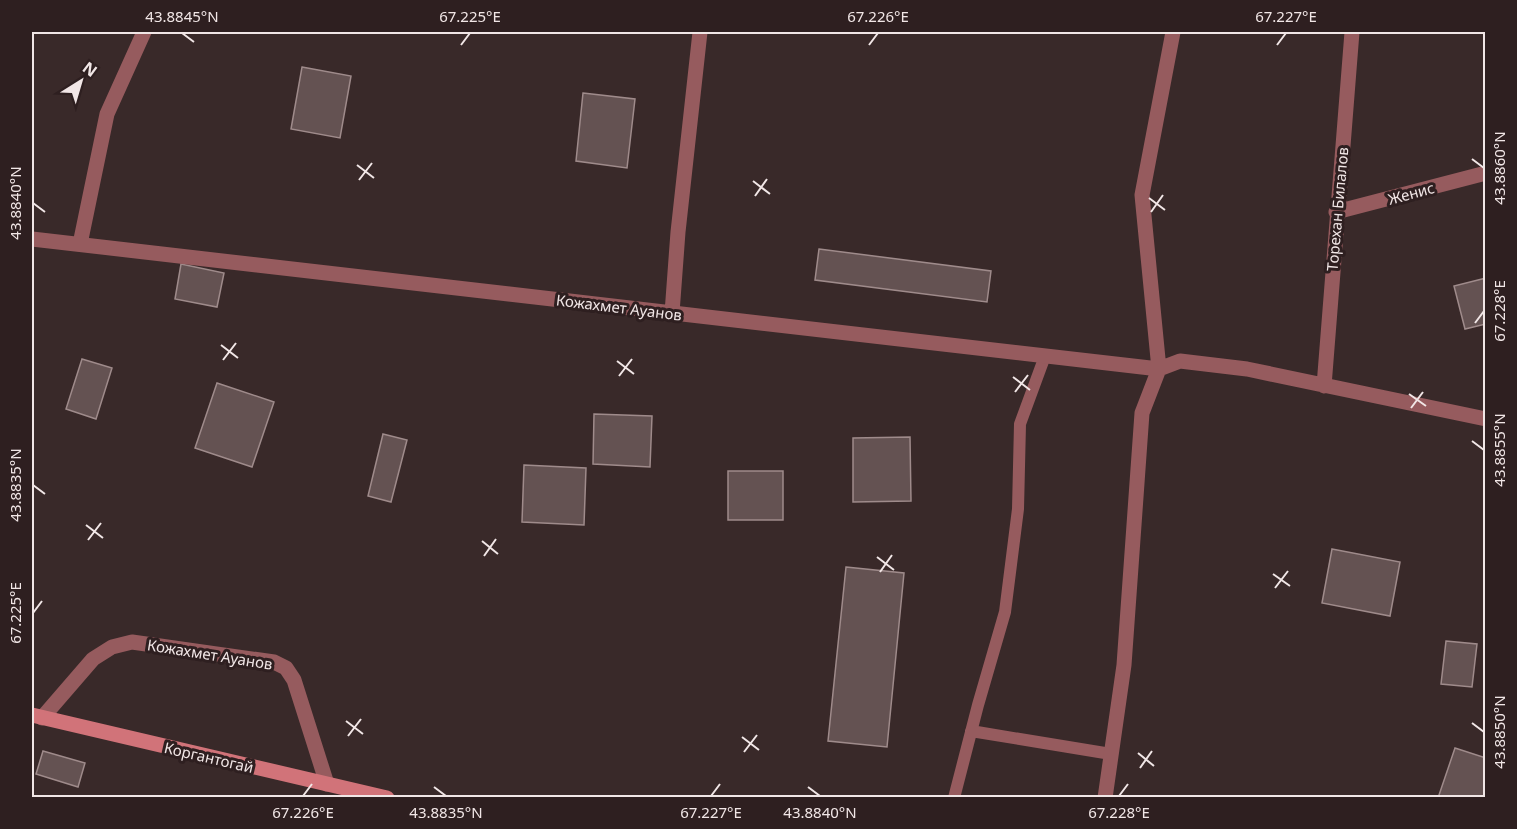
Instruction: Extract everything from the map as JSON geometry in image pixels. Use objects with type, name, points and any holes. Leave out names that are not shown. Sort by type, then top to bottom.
[{"type":"main road","name":"Коргантогай","points":[[37,717],[387,798]]},
{"type":"street","points":[[80,244],[107,114],[144,32]]},
{"type":"street","points":[[672,313],[678,232],[700,32]]},
{"type":"street","points":[[1105,798],[1124,665],[1142,413],[1159,369],[1142,195],[1173,32]]},
{"type":"street","name":"Торехан Билалов","points":[[1324,386],[1352,32]]},
{"type":"street","name":"Женис","points":[[1336,212],[1485,173]]},
{"type":"street","name":"Кожахмет Ауанов","points":[[32,239],[1159,369]]},
{"type":"street","points":[[1159,369],[1180,361],[1247,369],[1485,419]]},
{"type":"street","name":"Кожахмет Ауанов","points":[[37,717],[93,659],[112,647],[132,642],[274,662],[286,668],[294,680],[327,784]]},
{"type":"lane","points":[[954,798],[1005,612],[1018,509],[1020,424],[1045,356]]},
{"type":"lane","points":[[971,731],[1111,754]]},
{"type":"building","points":[[302,67],[351,76],[340,138],[291,129]]},
{"type":"building","points":[[583,93],[635,99],[627,168],[576,161]]},
{"type":"building","points":[[819,249],[991,271],[987,302],[815,280]]},
{"type":"building","points":[[181,264],[224,273],[217,307],[175,299]]},
{"type":"building","points":[[1486,278],[1486,324],[1465,329],[1454,286]]},
{"type":"building","points":[[82,359],[112,368],[96,419],[66,409]]},
{"type":"building","points":[[217,383],[274,402],[252,467],[195,448]]},
{"type":"building","points":[[594,414],[652,416],[650,467],[593,464]]},
{"type":"building","points":[[383,434],[407,440],[391,502],[368,496]]},
{"type":"building","points":[[910,437],[911,501],[853,502],[853,438]]},
{"type":"building","points":[[524,465],[586,468],[584,525],[522,522]]},
{"type":"building","points":[[728,471],[783,471],[783,520],[728,520]]},
{"type":"building","points":[[1332,549],[1400,562],[1390,616],[1322,603]]},
{"type":"building","points":[[846,567],[904,573],[887,747],[828,741]]},
{"type":"building","points":[[1446,641],[1477,644],[1472,687],[1441,684]]},
{"type":"building","points":[[1455,748],[1486,758],[1486,798],[1438,798]]},
{"type":"building","points":[[43,751],[85,763],[78,787],[36,774]]}]
